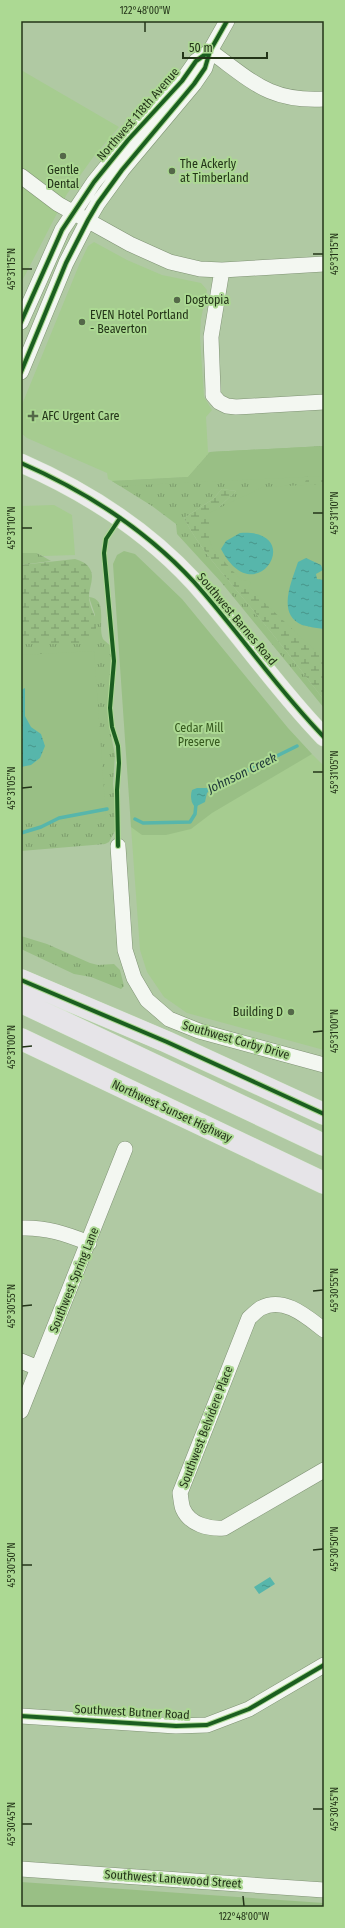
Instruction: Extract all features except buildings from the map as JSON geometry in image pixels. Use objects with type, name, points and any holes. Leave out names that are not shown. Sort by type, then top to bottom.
[{"type":"highway","points":[[21,980],[167,1042],[324,1114]]},
{"type":"highway","points":[[21,1002],[324,1145]]},
{"type":"highway","name":"Northwest Sunset Highway","points":[[21,1039],[324,1183]]},
{"type":"main road","name":"Southwest Barnes Road","points":[[21,463],[94,500],[138,531],[163,552],[193,582],[324,737]]},
{"type":"street","name":"Northwest 118th Avenue","points":[[21,372],[66,263],[88,220],[98,203],[122,170],[206,68],[210,51],[227,21]]},
{"type":"street","name":"Northwest 118th Avenue","points":[[21,322],[51,252],[73,212],[118,152],[174,89],[196,61],[210,51]]},
{"type":"street","points":[[210,51],[264,90],[286,98],[324,99]]},
{"type":"street","points":[[21,176],[51,199],[73,212],[130,244],[170,262],[200,269],[222,270],[324,264]]},
{"type":"street","points":[[222,270],[211,338],[213,390],[216,399],[223,404],[236,407],[324,402]]},
{"type":"street","name":"Southwest Corby Drive","points":[[118,846],[125,950],[134,978],[147,1000],[169,1019],[198,1031],[324,1065]]},
{"type":"street","name":"Southwest Spring Lane","points":[[21,1411],[89,1243],[125,1149]]},
{"type":"street","points":[[21,1228],[36,1227],[58,1231],[89,1243]]},
{"type":"street","name":"Southwest Belvidere Place","points":[[324,1330],[292,1307],[277,1304],[261,1307],[249,1318],[180,1493],[183,1510],[195,1523],[209,1529],[224,1528],[324,1470]]},
{"type":"street","points":[[21,1361],[38,1368]]},
{"type":"street","name":"Southwest Butner Road","points":[[21,1716],[176,1726],[207,1724],[249,1709],[324,1665]]},
{"type":"street","name":"Southwest Lanewood Street","points":[[21,1869],[324,1890]]},
{"type":"shaded area","points":[[21,70],[119,127],[94,156],[67,194],[21,283]]},
{"type":"shaded area","points":[[94,242],[127,260],[162,275],[201,283],[207,290],[201,319],[200,337],[204,397],[212,410],[206,417],[208,452],[210,452],[188,477],[112,481],[108,479],[107,473],[27,438],[21,433],[21,407],[79,265],[88,246]]},
{"type":"shaded area","points":[[54,505],[72,515],[75,555],[43,556],[37,553],[21,553],[21,506]]},
{"type":"shaded area","points":[[312,754],[324,766],[324,1050],[187,1013],[164,997],[147,972],[140,950],[131,827]]},
{"type":"green space","points":[[324,446],[302,493],[225,514],[218,508],[236,491],[222,489],[213,499],[184,518],[196,539],[211,559],[324,700],[324,708],[221,582],[177,534],[176,524],[152,506],[112,481],[188,477],[210,452]]},
{"type":"green space","points":[[324,446],[324,476],[120,486],[112,481],[188,477],[210,452]]},
{"type":"green space","points":[[324,469],[324,700],[211,559],[196,539],[184,518],[213,499],[222,489],[236,491],[219,507],[225,514],[302,493],[305,482],[310,473]]},
{"type":"green space","points":[[324,484],[324,659],[248,587],[251,583],[248,580],[242,581],[212,548],[209,538],[209,513],[263,487]]},
{"type":"green space","name":"Cedar Mill Preserve","points":[[124,551],[135,554],[182,599],[288,728],[312,754],[212,813],[191,829],[166,835],[142,835],[131,827],[113,564],[117,555]]},
{"type":"green space","points":[[21,553],[37,553],[51,561],[21,565]]},
{"type":"green space","points":[[75,559],[82,561],[89,567],[92,576],[89,596],[96,620],[93,639],[82,644],[21,644],[21,565]]},
{"type":"green space","points":[[89,597],[95,599],[99,603],[101,608],[101,634],[103,639],[112,648],[109,725],[115,755],[113,784],[117,816],[115,831],[109,842],[105,844],[21,851],[21,644],[82,644],[95,615]]},
{"type":"green space","points":[[94,651],[106,818],[21,822],[21,655]]},
{"type":"green space","points":[[21,936],[47,944],[90,963],[98,965],[114,964],[120,970],[124,986],[121,989],[91,977],[74,974],[21,949]]},
{"type":"green space","points":[[21,1882],[324,1903],[324,1907],[21,1907]]},
{"type":"water","points":[[240,533],[260,535],[271,543],[273,554],[269,564],[260,572],[248,574],[235,567],[221,549],[226,541]]},
{"type":"water","points":[[306,558],[321,565],[323,570],[316,574],[317,579],[324,580],[324,629],[302,625],[294,620],[290,613],[288,596],[292,578],[298,562]]},
{"type":"water","points":[[25,688],[25,716],[31,727],[41,734],[45,746],[40,758],[31,765],[21,767],[21,690]]},
{"type":"water","points":[[197,788],[212,788],[207,793],[205,802],[195,807],[191,795],[192,790]]},
{"type":"water","points":[[270,1577],[275,1584],[259,1594],[254,1587]]},
{"type":"waterway","name":"Johnson Creek","points":[[208,790],[297,746]]},
{"type":"waterway","name":"Johnson Creek","points":[[135,819],[143,823],[190,822],[195,814],[196,804]]},
{"type":"waterway","name":"Johnson Creek","points":[[21,833],[41,827],[59,818],[107,809]]},
{"type":"cycle path","points":[[21,372],[66,263],[88,220],[98,203],[122,170],[194,84],[205,68],[210,51],[227,21]]},
{"type":"cycle path","points":[[21,322],[62,230],[94,182],[128,140],[182,81],[196,61],[210,51]]},
{"type":"cycle path","points":[[21,463],[91,499],[156,545],[211,601],[290,700],[324,737]]},
{"type":"cycle path","points":[[118,846],[117,790],[119,763],[118,746],[112,727],[110,708],[114,661],[104,553],[106,539],[120,518]]},
{"type":"cycle path","points":[[21,980],[167,1042],[324,1114]]},
{"type":"cycle path","points":[[21,1716],[176,1726],[207,1725],[249,1709],[324,1665]]},
{"type":"place","name":"Gentle Dental","points":[[63,156]]},
{"type":"place","name":"The Ackerly at Timberland","points":[[172,171]]},
{"type":"place","name":"Dogtopia","points":[[177,300]]},
{"type":"place","name":"EVEN Hotel Portland - Beaverton","points":[[82,322]]},
{"type":"place","name":"AFC Urgent Care","points":[[33,416]]},
{"type":"place","name":"Building D","points":[[291,1012]]}]
